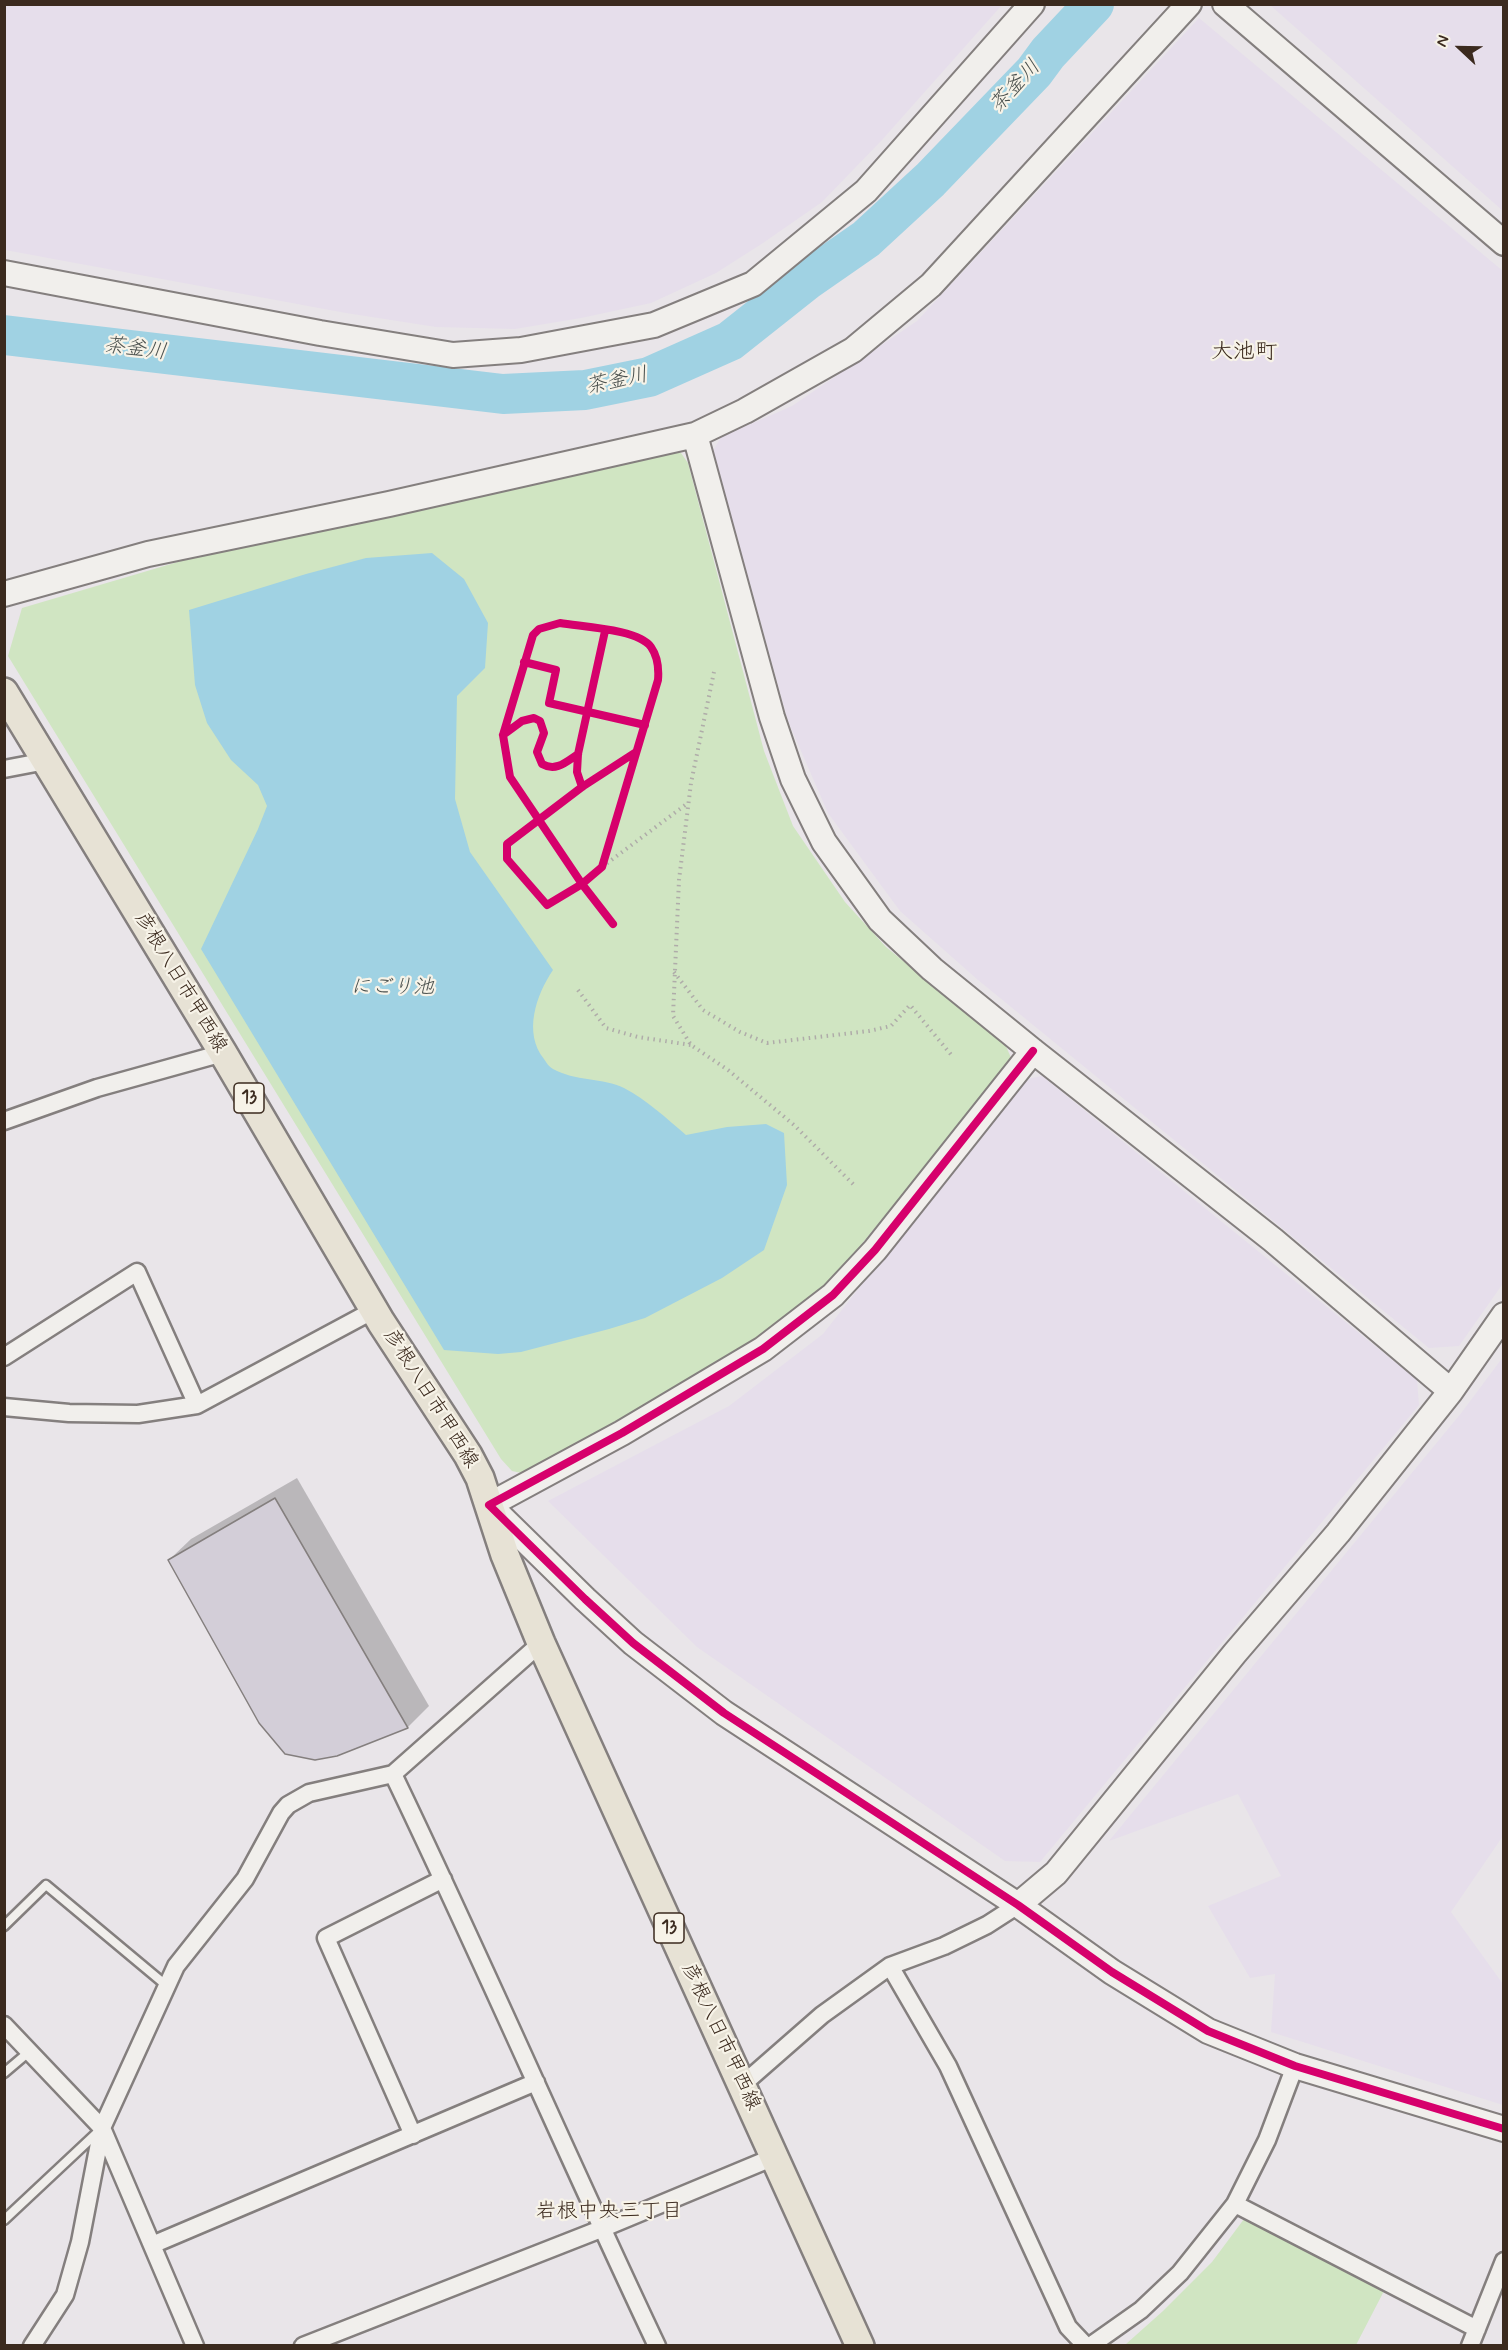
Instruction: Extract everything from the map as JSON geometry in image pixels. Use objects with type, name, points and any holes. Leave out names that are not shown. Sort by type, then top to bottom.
[{"type":"main road","name":"彦根八日市甲西線","points":[[4,692],[223,1053],[374,1311],[468,1455],[480,1478],[505,1555],[541,1643],[860,2346]]},
{"type":"street","points":[[4,273],[320,333],[453,355],[521,350],[654,325],[753,284],[866,191],[1032,4]]},
{"type":"street","points":[[4,594],[148,554],[389,504],[695,435],[745,411],[853,350],[931,285],[1189,4]]},
{"type":"street","points":[[1225,4],[1503,243]]},
{"type":"street","points":[[695,435],[772,717],[793,778],[824,842],[880,920],[932,969],[1273,1240],[1451,1391]]},
{"type":"street","points":[[4,769],[46,761]]},
{"type":"street","points":[[1033,1051],[875,1250],[833,1295],[763,1349],[622,1433],[489,1505],[633,1643],[715,1706],[1018,1905],[1112,1972],[1208,2031],[1295,2067],[1503,2129]]},
{"type":"street","points":[[4,1121],[97,1088],[223,1053]]},
{"type":"street","points":[[4,1357],[137,1272],[197,1405]]},
{"type":"street","points":[[4,1407],[69,1413],[138,1414],[197,1405],[374,1311]]},
{"type":"street","points":[[742,2085],[822,2016],[890,1966],[944,1946],[987,1925],[1018,1905],[1056,1873],[1235,1653],[1338,1533],[1451,1391],[1503,1315]]},
{"type":"street","points":[[33,2346],[65,2295],[80,2242],[102,2127],[176,1966],[245,1879],[281,1813],[288,1805],[309,1793],[393,1774],[541,1643]]},
{"type":"street","points":[[393,1774],[536,2082],[601,2229],[657,2346]]},
{"type":"street","points":[[413,2135],[326,1938],[443,1879]]},
{"type":"street","points":[[890,1966],[948,2066],[1068,2327],[1088,2346],[1142,2310],[1180,2273],[1235,2204],[1267,2140],[1295,2067]]},
{"type":"street","points":[[4,2025],[102,2127],[195,2346]]},
{"type":"street","points":[[152,2245],[536,2082]]},
{"type":"street","points":[[303,2346],[601,2229],[774,2157]]},
{"type":"street","points":[[1235,2204],[1477,2329]]},
{"type":"street","points":[[1470,2346],[1503,2260]]},
{"type":"lane","points":[[4,1926],[46,1885],[167,1986]]},
{"type":"lane","points":[[4,2073],[30,2051]]},
{"type":"lane","points":[[4,2220],[102,2127]]},
{"type":"path","points":[[714,672],[689,802],[679,880],[673,1016],[692,1046],[728,1070],[794,1125],[854,1185]]},
{"type":"path","points":[[599,870],[689,802]]},
{"type":"path","points":[[599,870],[605,857]]},
{"type":"path","points":[[674,972],[703,1010],[740,1032],[767,1043],[868,1031],[891,1026],[910,1005],[953,1057]]},
{"type":"path","points":[[578,990],[606,1028],[638,1037],[692,1046]]},
{"type":"shaded area","points":[[4,5],[1002,5],[882,140],[822,202],[763,243],[716,273],[651,303],[515,329],[436,327],[346,313],[5,250]]},
{"type":"shaded area","points":[[1270,5],[1503,5],[1503,211]]},
{"type":"shaded area","points":[[1199,18],[1503,271],[1504,1282],[1459,1346],[1429,1348],[978,980],[900,911],[828,813],[788,721],[713,451],[721,437],[792,406],[917,321]]},
{"type":"shaded area","points":[[1042,1076],[1417,1380],[1419,1405],[1040,1862],[1005,1861],[697,1647],[548,1501],[729,1406],[823,1334],[1022,1080]]},
{"type":"shaded area","points":[[1503,1357],[1503,1836],[1451,1912],[1503,1984],[1503,2105],[1271,2032],[1275,1974],[1250,1978],[1208,1906],[1281,1876],[1238,1794],[1109,1841],[1462,1412]]},
{"type":"green space","points":[[667,451],[681,453],[688,463],[764,751],[793,826],[845,902],[886,947],[1005,1044],[1012,1060],[838,1273],[805,1305],[771,1331],[576,1449],[526,1474],[512,1471],[501,1459],[8,656],[22,608],[198,556]]},
{"type":"green space","points":[[1244,2219],[1384,2291],[1356,2345],[1126,2344],[1212,2262]]},
{"type":"water","name":"にごり池","points":[[432,553],[464,579],[488,623],[485,668],[457,696],[455,799],[470,852],[553,970],[541,991],[534,1014],[534,1038],[538,1049],[553,1069],[570,1076],[607,1082],[624,1088],[686,1135],[727,1127],[766,1124],[784,1133],[787,1185],[764,1250],[722,1278],[645,1318],[521,1352],[498,1354],[444,1350],[201,949],[267,806],[258,785],[231,760],[207,723],[195,685],[189,610],[366,558]]},
{"type":"building","points":[[275,1498],[408,1728],[337,1756],[315,1760],[285,1754],[259,1723],[168,1560]]},
{"type":"waterway","name":"茶釜川","points":[[4,335],[503,394],[585,390],[649,377],[730,341],[807,280],[866,239],[930,180],[1034,72],[1048,53],[1094,4]]},
{"type":"cycle path","points":[[560,623],[634,636],[651,647],[658,667],[658,680],[602,867],[582,884],[510,777],[503,735],[533,635],[539,629],[560,623]]},
{"type":"cycle path","points":[[582,787],[577,772],[578,754],[605,631]]},
{"type":"cycle path","points":[[524,662],[556,670],[549,703],[645,725]]},
{"type":"cycle path","points":[[503,735],[522,721],[534,718],[540,721],[544,733],[537,752],[542,764],[556,766],[578,754]]},
{"type":"cycle path","points":[[613,924],[582,884],[547,905],[507,859],[507,844],[582,787],[636,752]]},
{"type":"cycle path","points":[[1033,1051],[875,1250],[833,1295],[763,1349],[622,1433],[489,1505],[633,1643],[724,1713],[1018,1905],[1112,1972],[1208,2031],[1295,2066],[1504,2129]]},
{"type":"district","name":"大池町","points":[[1244,353]]},
{"type":"district","name":"岩根中央三丁目","points":[[609,2213]]}]
